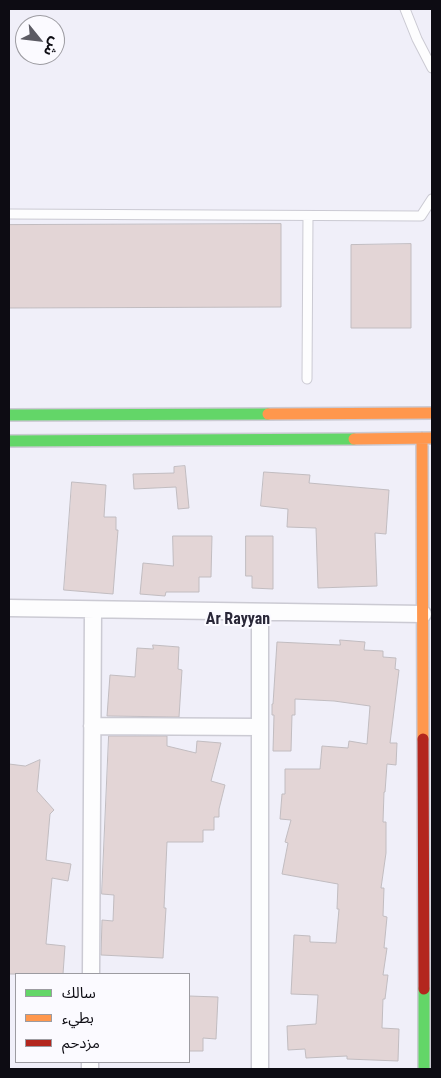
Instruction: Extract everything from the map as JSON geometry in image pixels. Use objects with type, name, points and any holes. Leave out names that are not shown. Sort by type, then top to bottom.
[{"type":"street","points":[[9,415],[432,413]]},
{"type":"street","points":[[9,441],[427,438],[422,614],[424,1069]]},
{"type":"street","points":[[9,608],[422,614]]},
{"type":"street","points":[[91,973],[93,610]]},
{"type":"street","points":[[260,612],[260,1069]]},
{"type":"street","points":[[92,726],[260,727]]},
{"type":"lane","points":[[405,9],[417,39],[432,68]]},
{"type":"lane","points":[[9,214],[421,216],[432,199]]},
{"type":"lane","points":[[307,379],[308,216]]},
{"type":"building","points":[[281,224],[281,307],[9,308],[9,225]]},
{"type":"building","points":[[411,244],[411,328],[351,328],[351,245]]},
{"type":"building","points":[[185,466],[189,508],[178,509],[176,487],[134,489],[133,474],[174,473],[174,467]]},
{"type":"building","points":[[264,472],[310,475],[309,483],[389,490],[386,534],[375,533],[377,586],[318,588],[316,528],[287,527],[288,509],[261,506]]},
{"type":"building","points":[[72,482],[106,485],[104,517],[116,517],[116,530],[118,530],[113,594],[64,590]]},
{"type":"building","points":[[173,536],[212,536],[211,577],[199,577],[199,592],[166,592],[165,596],[140,594],[143,563],[173,566]]},
{"type":"building","points":[[246,536],[273,536],[273,589],[252,588],[252,576],[246,576]]},
{"type":"building","points":[[340,640],[365,642],[364,650],[383,651],[383,657],[396,658],[395,669],[399,670],[390,743],[397,743],[396,765],[387,764],[384,792],[383,822],[386,822],[386,853],[381,888],[384,888],[383,916],[387,917],[384,948],[387,948],[383,975],[388,975],[385,999],[383,999],[382,1028],[399,1029],[398,1061],[347,1059],[347,1056],[306,1058],[305,1049],[288,1050],[287,1026],[316,1024],[318,995],[291,994],[294,935],[310,936],[310,942],[336,943],[339,909],[337,909],[338,884],[282,874],[288,843],[285,842],[291,820],[280,819],[282,794],[285,794],[285,769],[320,769],[322,746],[348,748],[349,741],[367,744],[370,706],[334,701],[295,699],[295,715],[292,715],[291,751],[273,751],[274,715],[272,715],[272,704],[277,642],[340,645]]},
{"type":"building","points":[[153,645],[179,647],[178,669],[182,670],[179,717],[107,716],[110,675],[135,677],[137,648],[153,649]]},
{"type":"building","points":[[109,736],[167,736],[167,746],[196,753],[197,741],[221,743],[211,781],[225,785],[219,817],[214,817],[214,830],[203,830],[203,842],[167,842],[163,958],[101,955],[102,920],[113,921],[114,895],[102,894]]},
{"type":"building","points":[[40,760],[37,791],[54,810],[50,814],[46,860],[71,864],[68,881],[52,878],[46,944],[65,946],[63,973],[9,974],[9,764],[25,766]]},
{"type":"building","points":[[190,996],[218,997],[216,1039],[203,1038],[203,1051],[190,1051]]},
{"type":"traffic: fast","points":[[9,415],[268,414]]},
{"type":"traffic: fast","points":[[9,441],[354,439]]},
{"type":"traffic: fast","points":[[424,989],[424,1069]]},
{"type":"traffic: slow","points":[[268,414],[432,413]]},
{"type":"traffic: slow","points":[[422,438],[423,739]]},
{"type":"traffic: slow","points":[[354,439],[432,438]]},
{"type":"traffic: jam","points":[[423,739],[424,989]]},
{"type":"district","name":"Ar Rayyan","points":[[238,620]]}]
